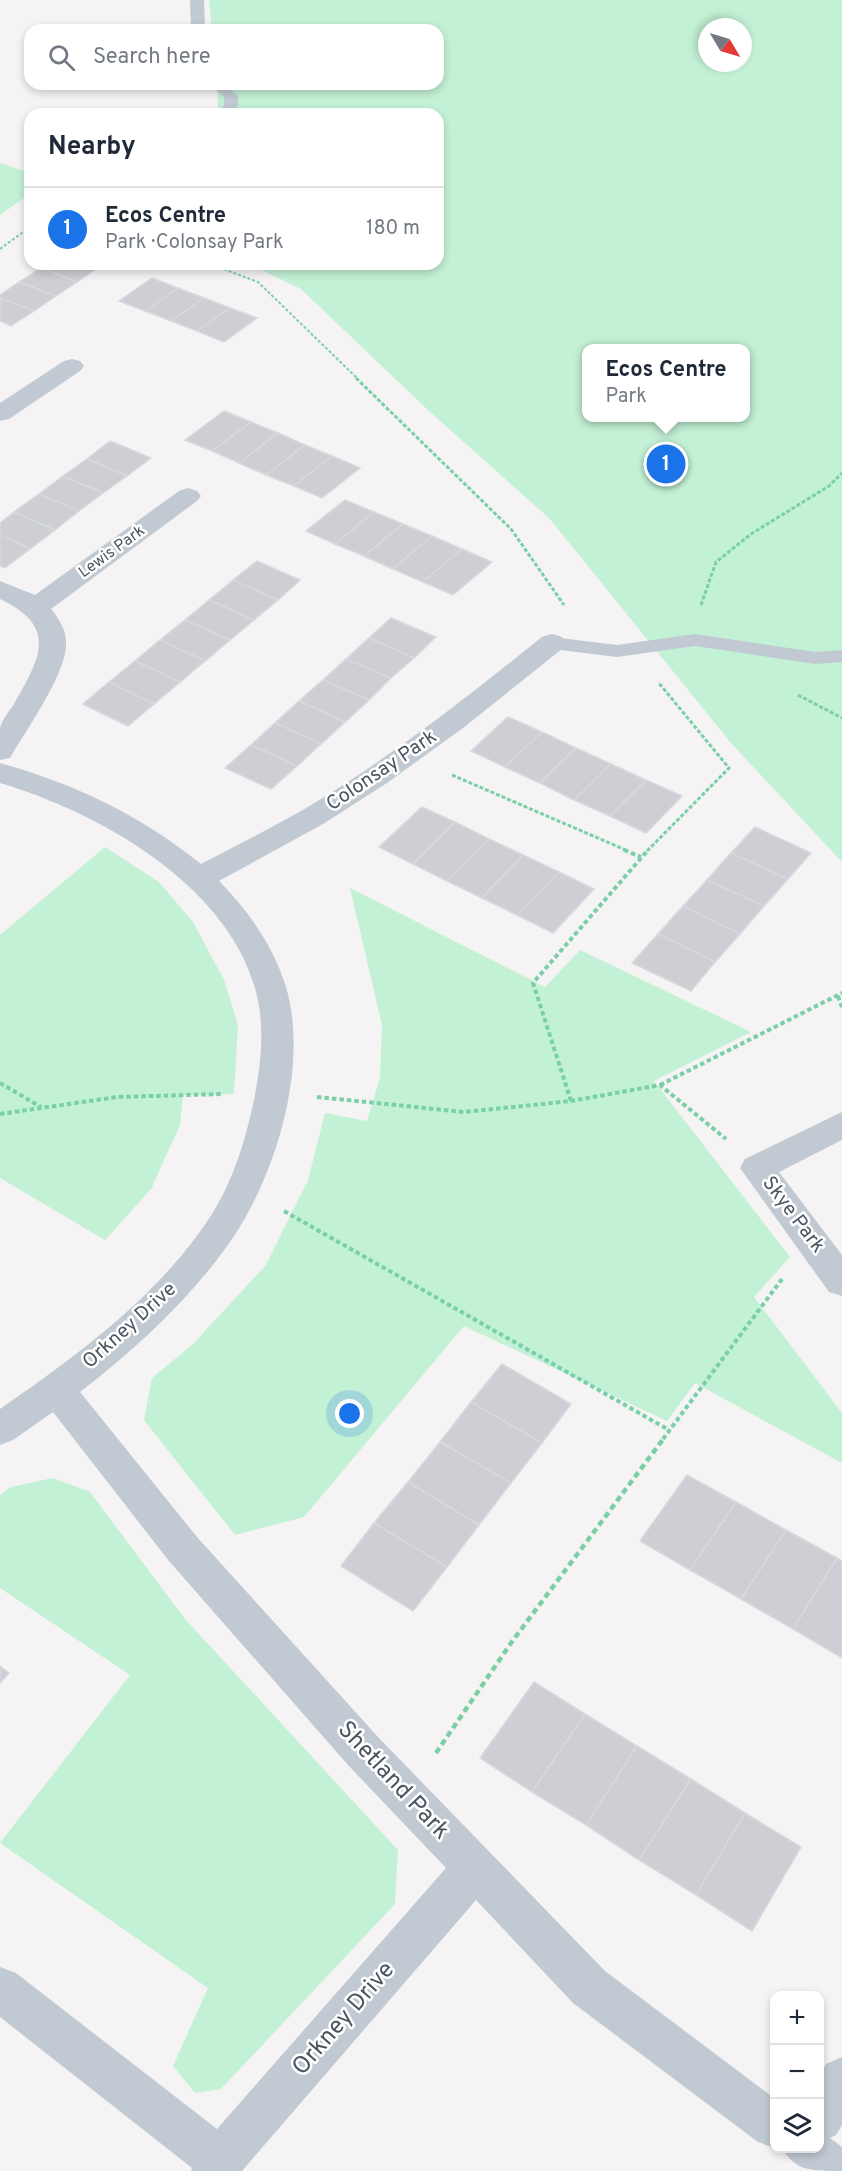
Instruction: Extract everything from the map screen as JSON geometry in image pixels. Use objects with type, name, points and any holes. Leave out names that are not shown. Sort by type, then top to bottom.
[{"type":"street","points":[[0,414],[72,366]]},
{"type":"street","name":"Lewis Park","points":[[36,607],[188,496]]},
{"type":"street","points":[[0,588],[25,599],[36,607],[51,631],[53,644],[51,654],[34,690],[0,751]]},
{"type":"street","name":"Colonsay Park","points":[[198,879],[310,819],[408,755],[466,714],[552,643]]},
{"type":"street","name":"Orkney Drive","points":[[0,773],[44,786],[114,818],[145,836],[198,879],[226,908],[248,938],[270,987],[278,1033],[273,1093],[260,1145],[243,1187],[215,1238],[172,1291],[116,1343],[0,1429]]},
{"type":"street","name":"Skye Park","points":[[842,1125],[758,1168],[842,1281]]},
{"type":"street","name":"Shetland Park","points":[[56,1389],[183,1549],[363,1751],[589,1987],[770,2123]]},
{"type":"street","name":"Orkney Drive","points":[[217,2166],[475,1868]]},
{"type":"street","points":[[0,1989],[217,2166]]},
{"type":"street","points":[[824,2111],[842,2080]]},
{"type":"street","points":[[812,2153],[836,2171]]},
{"type":"lane","points":[[197,0],[198,24]]},
{"type":"lane","points":[[224,90],[231,96],[229,108]]},
{"type":"lane","points":[[552,643],[617,651],[695,640],[815,658],[842,656]]},
{"type":"path","points":[[0,249],[24,231]]},
{"type":"path","points":[[226,270],[258,282],[511,529],[570,613],[552,643]]},
{"type":"path","points":[[695,640],[700,608],[716,562],[751,534],[829,486],[842,473]]},
{"type":"path","points":[[571,1101],[533,983],[641,857],[729,768],[631,649]]},
{"type":"path","points":[[794,693],[842,718]]},
{"type":"path","points":[[408,755],[641,857]]},
{"type":"path","points":[[0,1114],[117,1097],[273,1093],[464,1112],[571,1101],[660,1085],[840,994],[842,1007]]},
{"type":"path","points":[[0,1083],[41,1108]]},
{"type":"path","points":[[660,1085],[686,1104],[758,1168]]},
{"type":"path","points":[[243,1187],[669,1430]]},
{"type":"path","points":[[407,1796],[511,1643],[811,1240]]},
{"type":"green space","points":[[209,0],[842,0],[842,862],[731,743],[549,518],[429,411],[301,289],[261,270],[444,270],[444,108],[218,108],[217,90],[444,90],[444,24],[211,24]]},
{"type":"green space","points":[[0,163],[24,171],[24,198],[0,215]]},
{"type":"green space","points":[[105,847],[159,882],[193,922],[224,980],[238,1025],[234,1094],[183,1095],[180,1125],[151,1189],[105,1240],[0,1178],[0,935]]},
{"type":"green space","points":[[350,888],[545,987],[580,950],[751,1032],[654,1081],[790,1257],[754,1297],[842,1413],[842,1463],[695,1383],[667,1421],[464,1326],[304,1517],[235,1535],[144,1420],[152,1378],[192,1345],[266,1265],[308,1180],[325,1113],[367,1121],[380,1078],[382,1025]]},
{"type":"green space","points":[[53,1478],[90,1492],[185,1619],[398,1850],[395,1904],[221,2089],[195,2093],[173,2066],[208,1988],[0,1843],[130,1675],[0,1588],[0,1495],[11,1487]]},
{"type":"building","points":[[38,270],[46,270],[77,282],[56,296],[19,282]]},
{"type":"building","points":[[46,270],[95,270],[77,282]]},
{"type":"building","points":[[152,278],[178,288],[145,311],[119,301]]},
{"type":"building","points":[[19,282],[56,296],[34,311],[0,298],[0,295]]},
{"type":"building","points":[[178,288],[204,298],[171,321],[145,311]]},
{"type":"building","points":[[0,298],[34,311],[11,326],[0,321]]},
{"type":"building","points":[[204,298],[230,308],[197,331],[171,321]]},
{"type":"building","points":[[230,308],[257,318],[224,342],[197,331]]},
{"type":"building","points":[[224,411],[251,422],[212,451],[185,440]]},
{"type":"building","points":[[251,422],[278,433],[239,463],[212,451]]},
{"type":"building","points":[[278,433],[305,445],[266,475],[239,463]]},
{"type":"building","points":[[110,441],[151,458],[127,476],[87,459]]},
{"type":"building","points":[[305,445],[332,456],[294,486],[266,475]]},
{"type":"building","points":[[332,456],[360,468],[322,498],[294,486]]},
{"type":"building","points":[[87,459],[127,476],[103,493],[63,476]]},
{"type":"building","points":[[63,476],[103,493],[79,511],[39,494]]},
{"type":"building","points":[[39,494],[79,511],[55,530],[14,512]]},
{"type":"building","points":[[345,500],[374,512],[335,544],[306,531]]},
{"type":"building","points":[[14,512],[55,530],[30,549],[0,535],[0,523]]},
{"type":"building","points":[[374,512],[403,524],[364,556],[335,544]]},
{"type":"building","points":[[403,524],[432,536],[393,569],[364,556]]},
{"type":"building","points":[[0,535],[30,549],[5,568],[0,566]]},
{"type":"building","points":[[432,536],[462,549],[423,582],[393,569]]},
{"type":"building","points":[[462,549],[492,562],[453,595],[423,582]]},
{"type":"building","points":[[257,561],[300,580],[278,600],[233,580]]},
{"type":"building","points":[[233,580],[278,600],[254,620],[209,600]]},
{"type":"building","points":[[209,600],[254,620],[230,640],[185,620]]},
{"type":"building","points":[[391,618],[436,637],[414,658],[369,638]]},
{"type":"building","points":[[185,620],[230,640],[205,661],[160,640]]},
{"type":"building","points":[[369,638],[414,658],[391,678],[346,659]]},
{"type":"building","points":[[160,640],[205,661],[180,682],[135,661]]},
{"type":"building","points":[[346,659],[391,678],[369,700],[323,680]]},
{"type":"building","points":[[135,661],[180,682],[154,704],[109,682]]},
{"type":"building","points":[[323,680],[369,700],[345,722],[299,701]]},
{"type":"building","points":[[109,682],[154,704],[128,726],[83,704]]},
{"type":"building","points":[[299,701],[345,722],[321,744],[275,723]]},
{"type":"building","points":[[508,717],[542,732],[505,767],[471,751]]},
{"type":"building","points":[[275,723],[321,744],[297,766],[251,745]]},
{"type":"building","points":[[542,732],[576,748],[540,783],[505,767]]},
{"type":"building","points":[[251,745],[297,766],[271,789],[225,768]]},
{"type":"building","points":[[576,748],[611,764],[574,800],[540,783]]},
{"type":"building","points":[[611,764],[646,780],[610,816],[574,800]]},
{"type":"building","points":[[646,780],[682,796],[646,833],[610,816]]},
{"type":"building","points":[[422,807],[455,822],[413,864],[379,847]]},
{"type":"building","points":[[455,822],[489,839],[447,881],[413,864]]},
{"type":"building","points":[[755,827],[811,853],[788,879],[731,853]]},
{"type":"building","points":[[489,839],[523,855],[482,898],[447,881]]},
{"type":"building","points":[[731,853],[788,879],[764,906],[707,880]]},
{"type":"building","points":[[523,855],[559,872],[517,915],[482,898]]},
{"type":"building","points":[[559,872],[594,889],[553,933],[517,915]]},
{"type":"building","points":[[707,880],[764,906],[740,934],[683,906]]},
{"type":"building","points":[[683,906],[740,934],[715,962],[658,934]]},
{"type":"building","points":[[658,934],[715,962],[691,991],[632,963]]},
{"type":"building","points":[[502,1364],[571,1404],[542,1443],[471,1402]]},
{"type":"building","points":[[471,1402],[542,1443],[511,1483],[440,1442]]},
{"type":"building","points":[[440,1442],[511,1483],[479,1525],[408,1482]]},
{"type":"building","points":[[687,1475],[736,1502],[690,1570],[640,1541]]},
{"type":"building","points":[[408,1482],[479,1525],[447,1567],[374,1523]]},
{"type":"building","points":[[736,1502],[786,1530],[741,1599],[690,1570]]},
{"type":"building","points":[[374,1523],[447,1567],[413,1611],[341,1566]]},
{"type":"building","points":[[786,1530],[837,1558],[793,1629],[741,1599]]},
{"type":"building","points":[[837,1558],[842,1561],[842,1658],[793,1629]]},
{"type":"building","points":[[0,1666],[9,1673],[0,1683]]},
{"type":"building","points":[[534,1682],[585,1714],[532,1792],[480,1758]]},
{"type":"building","points":[[585,1714],[637,1746],[586,1825],[532,1792]]},
{"type":"building","points":[[637,1746],[691,1779],[639,1860],[586,1825]]},
{"type":"building","points":[[691,1779],[745,1813],[696,1895],[639,1860]]},
{"type":"building","points":[[745,1813],[801,1847],[752,1931],[696,1895]]},
{"type":"place","name":"Ecos Centre","points":[[666,464]]}]
